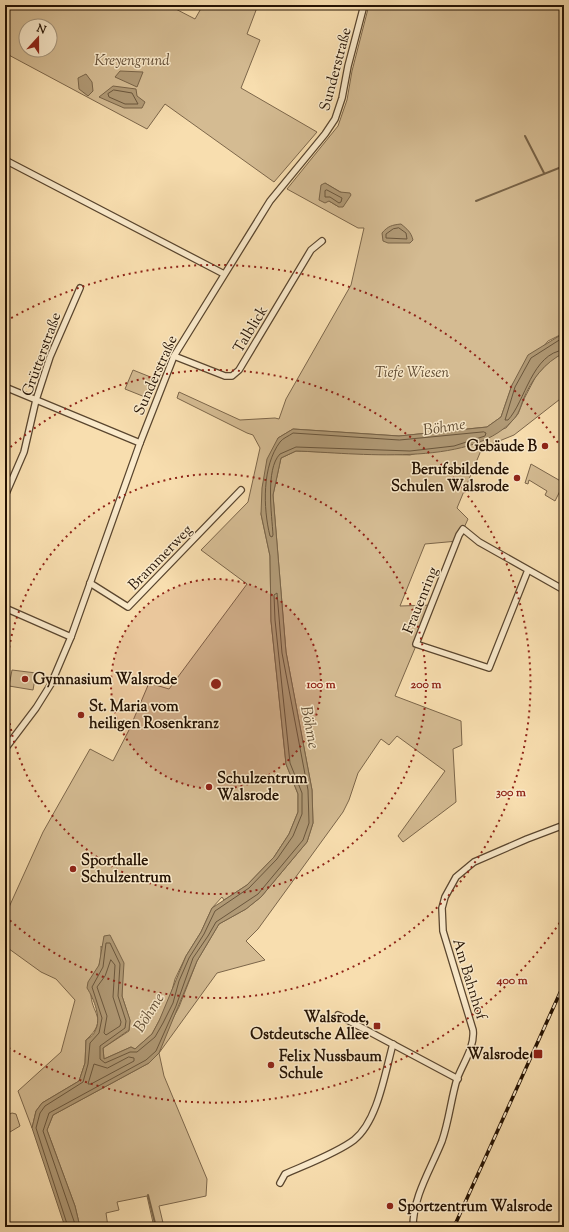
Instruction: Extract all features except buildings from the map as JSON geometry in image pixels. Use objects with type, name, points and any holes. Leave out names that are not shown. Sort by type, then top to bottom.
[{"type":"street","name":"Sunderstraße","points":[[5,749],[36,708],[51,684],[71,637],[140,443],[174,356],[270,201],[325,134],[335,119],[342,98],[348,66],[364,5]]},
{"type":"street","points":[[5,160],[224,274]]},
{"type":"street","name":"Talblick","points":[[174,356],[225,376],[232,376],[239,370],[311,250],[322,241]]},
{"type":"street","name":"Grütterstraße","points":[[5,496],[24,452],[36,400],[50,357],[80,288]]},
{"type":"street","points":[[5,387],[140,443]]},
{"type":"street","name":"Brammerweg","points":[[90,583],[128,607],[241,490]]},
{"type":"street","name":"Frauenring","points":[[463,529],[479,542],[528,570],[489,668],[416,644],[459,535],[463,529]]},
{"type":"street","points":[[528,570],[564,590]]},
{"type":"street","points":[[5,608],[71,637]]},
{"type":"street","name":"Am Bahnhof","points":[[414,1227],[415,1209],[420,1192],[442,1141],[458,1079],[473,1041],[474,1034],[443,930],[442,908],[445,897],[456,877],[474,862],[564,825]]},
{"type":"street","points":[[338,1015],[458,1079]]},
{"type":"street","points":[[280,1183],[285,1174],[345,1146],[354,1140],[364,1130],[376,1105],[393,1044]]},
{"type":"green space","name":"Kreyengrund","points":[[5,5],[168,5],[195,19],[203,5],[258,5],[247,34],[260,40],[241,88],[317,132],[274,182],[165,104],[147,129],[5,53]]},
{"type":"green space","name":"Tiefe Wiesen","points":[[369,5],[564,5],[564,333],[548,341],[512,385],[501,417],[487,427],[399,436],[293,429],[278,438],[261,514],[270,556],[271,621],[286,764],[298,794],[298,812],[289,834],[274,857],[247,885],[224,900],[222,897],[212,908],[201,932],[186,956],[175,979],[169,1002],[152,1034],[135,1049],[131,1047],[104,1059],[103,1048],[129,1031],[130,1021],[122,996],[122,982],[101,946],[100,960],[91,992],[91,999],[98,1021],[93,1033],[86,1040],[85,1063],[79,1081],[42,1103],[36,1111],[32,1128],[18,1091],[61,1052],[75,1000],[56,979],[41,972],[5,946],[5,916],[43,832],[90,749],[113,761],[129,730],[149,683],[169,689],[247,584],[201,550],[248,502],[260,448],[253,435],[177,398],[179,392],[240,420],[279,419],[286,399],[351,285],[364,228],[358,228],[287,189],[338,126],[347,100],[352,71]],"holes":[[[325,183],[344,194],[339,207],[329,201]]]},
{"type":"green space","points":[[564,353],[564,396],[514,435],[482,448],[457,508],[468,519],[458,541],[425,544],[400,606],[433,605],[395,696],[461,721],[462,745],[453,749],[456,802],[403,842],[398,836],[445,771],[397,736],[389,745],[381,739],[358,773],[349,800],[343,812],[258,929],[246,941],[265,960],[217,973],[159,1053],[164,1076],[207,1179],[206,1196],[159,1206],[164,1227],[154,1227],[147,1196],[117,1202],[119,1210],[106,1213],[108,1227],[80,1227],[75,1206],[47,1130],[53,1115],[149,1063],[179,1007],[197,961],[219,924],[246,909],[261,897],[307,842],[313,823],[312,790],[286,652],[273,495],[281,458],[296,451],[410,455],[506,428],[518,414],[536,376],[552,358]]},
{"type":"green space","points":[[133,370],[158,380],[150,399],[125,389]]},
{"type":"green space","points":[[531,464],[564,483],[555,501],[545,495],[547,491],[529,480],[528,484],[525,483]]},
{"type":"green space","points":[[12,670],[36,673],[33,690],[9,686]]},
{"type":"green space","points":[[12,1113],[16,1114],[20,1126],[5,1135],[5,1116]]},
{"type":"water","points":[[120,71],[143,72],[137,87],[115,77]]},
{"type":"water","points":[[86,74],[92,82],[93,91],[88,96],[79,89],[78,78]]},
{"type":"water","points":[[113,86],[136,89],[137,96],[145,102],[142,108],[124,108],[99,97]]},
{"type":"water","points":[[325,183],[340,192],[350,193],[351,195],[343,207],[339,207],[329,201],[325,203],[319,200],[321,185]]},
{"type":"water","points":[[401,224],[411,235],[413,240],[410,243],[388,243],[383,241],[382,233],[386,229],[390,226]]},
{"type":"water","points":[[564,333],[564,353],[551,361],[539,372],[530,385],[516,416],[493,436],[468,446],[440,452],[379,455],[296,451],[281,458],[273,495],[286,652],[312,790],[313,823],[307,842],[261,897],[246,909],[219,924],[197,961],[159,1053],[149,1063],[53,1115],[47,1130],[75,1206],[80,1227],[65,1227],[32,1128],[36,1111],[42,1103],[79,1081],[85,1063],[86,1040],[94,1034],[98,1021],[96,1009],[87,988],[88,982],[99,965],[104,936],[110,935],[124,963],[122,996],[130,1020],[129,1030],[103,1048],[104,1059],[131,1047],[135,1049],[152,1034],[159,1021],[186,956],[201,932],[212,908],[247,885],[274,857],[289,834],[298,812],[298,794],[286,764],[271,621],[270,556],[261,514],[262,488],[267,459],[278,438],[293,429],[399,436],[487,427],[501,417],[512,385],[528,355]]},
{"type":"waterway","points":[[525,136],[544,173]]},
{"type":"waterway","points":[[476,201],[564,166]]},
{"type":"waterway","points":[[148,1195],[156,1227]]},
{"type":"railway","points":[[454,1227],[564,984]]},
{"type":"place","name":"Gebäude B","points":[[545,446]]},
{"type":"place","name":"Berufsbildende Schulen Walsrode","points":[[517,478]]},
{"type":"place","name":"Gymnasium Walsrode","points":[[25,679]]},
{"type":"place","name":"St. Maria vom heiligen Rosenkranz","points":[[81,715]]},
{"type":"place","name":"Schulzentrum Walsrode","points":[[209,787]]},
{"type":"place","name":"Sporthalle Schulzentrum","points":[[73,869]]},
{"type":"place","name":"Walsrode, Ostdeutsche Allee","points":[[377,1026]]},
{"type":"place","name":"Walsrode","points":[[538,1054]]},
{"type":"place","name":"Felix Nussbaum Schule","points":[[271,1065]]},
{"type":"place","name":"Sportzentrum Walsrode","points":[[390,1206]]},
{"type":"water label","name":"Böhme","points":[[444,426]]},
{"type":"water label","name":"Böhme","points":[[311,727]]},
{"type":"water label","name":"Böhme","points":[[148,1012]]}]
